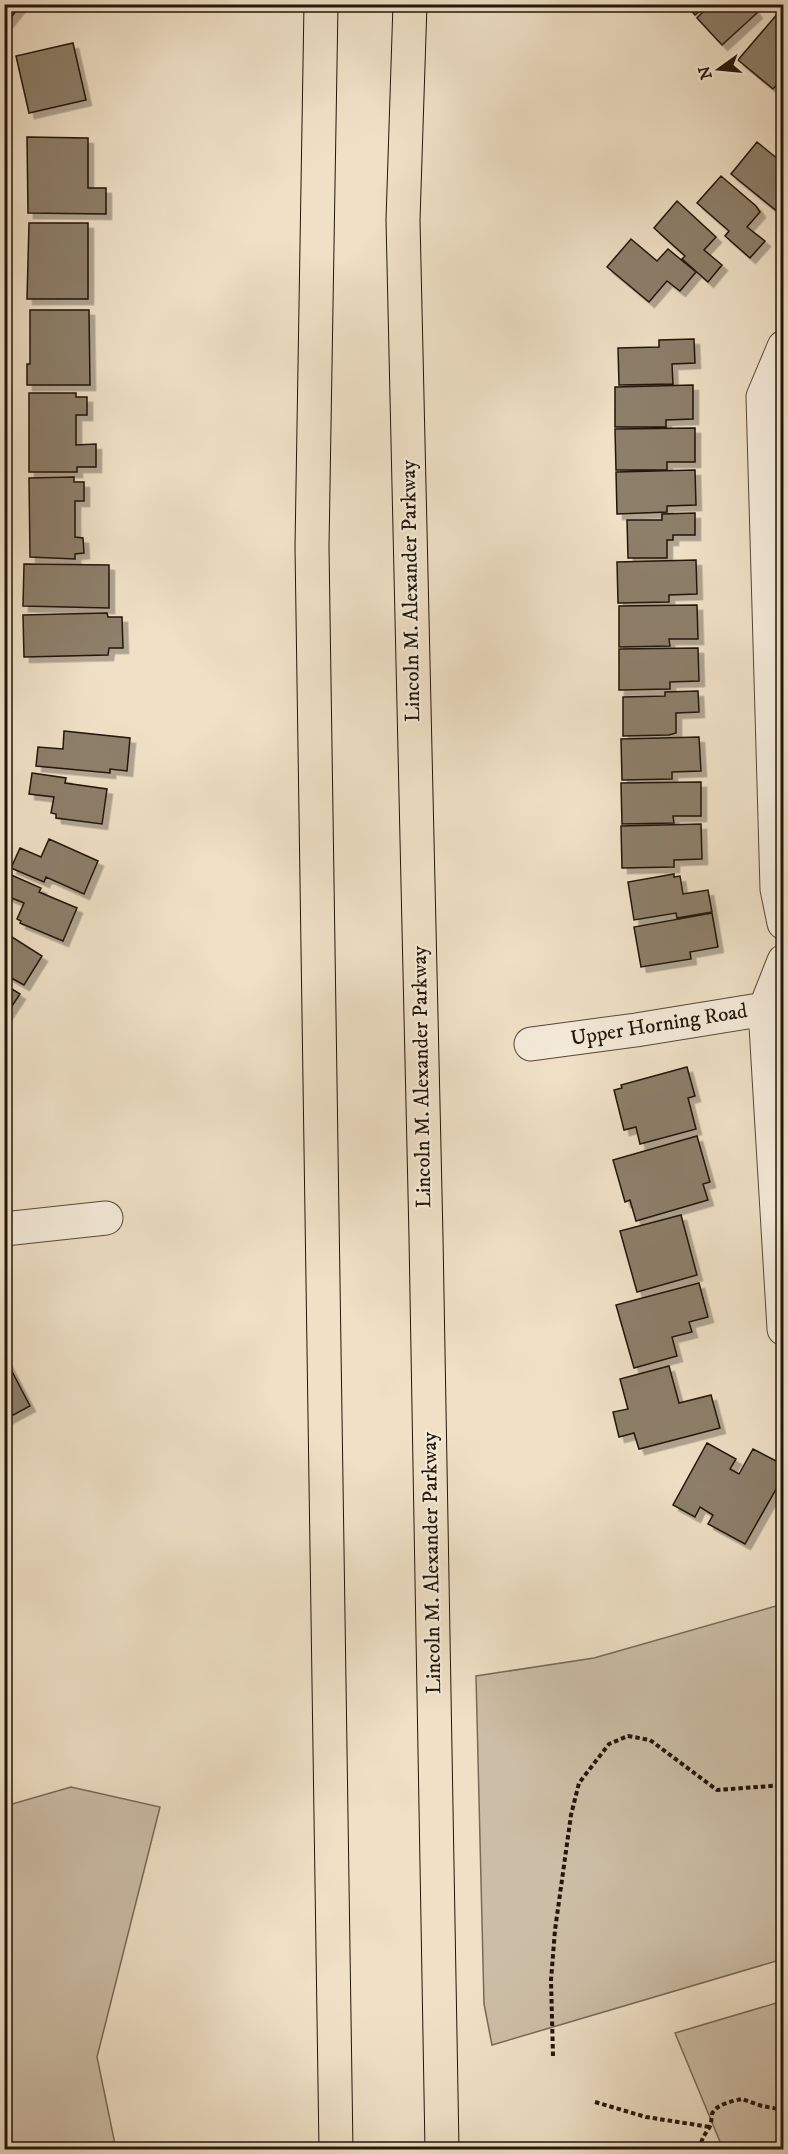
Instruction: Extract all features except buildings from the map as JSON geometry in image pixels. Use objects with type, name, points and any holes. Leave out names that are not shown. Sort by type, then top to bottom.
[{"type":"highway","points":[[321,4],[312,547],[336,2150]]},
{"type":"highway","name":"Lincoln M. Alexander Parkway","points":[[410,4],[403,220],[426,1249],[442,2150]]},
{"type":"street","points":[[783,347],[763,397],[776,569],[777,889],[783,923]]},
{"type":"street","points":[[783,961],[774,1003],[783,1329]]},
{"type":"street","name":"Upper Horning Road","points":[[531,1044],[636,1030],[774,1003]]},
{"type":"street","points":[[4,1229],[106,1218]]},
{"type":"path","points":[[553,2056],[552,1970],[571,1815],[579,1783],[609,1744],[628,1736],[650,1740],[717,1790],[783,1785]]},
{"type":"path","points":[[702,2150],[700,2147],[703,2135],[710,2127],[712,2114],[716,2108],[742,2099],[783,2110]]},
{"type":"path","points":[[595,2102],[646,2117],[710,2127]]},
{"type":"shaded area","points":[[783,1604],[783,1959],[492,2045],[484,2004],[476,1676],[594,1658]]},
{"type":"shaded area","points":[[71,1787],[160,1807],[97,2057],[116,2149],[5,2149],[5,1806]]},
{"type":"shaded area","points":[[783,2001],[783,2149],[723,2149],[675,2033]]}]
